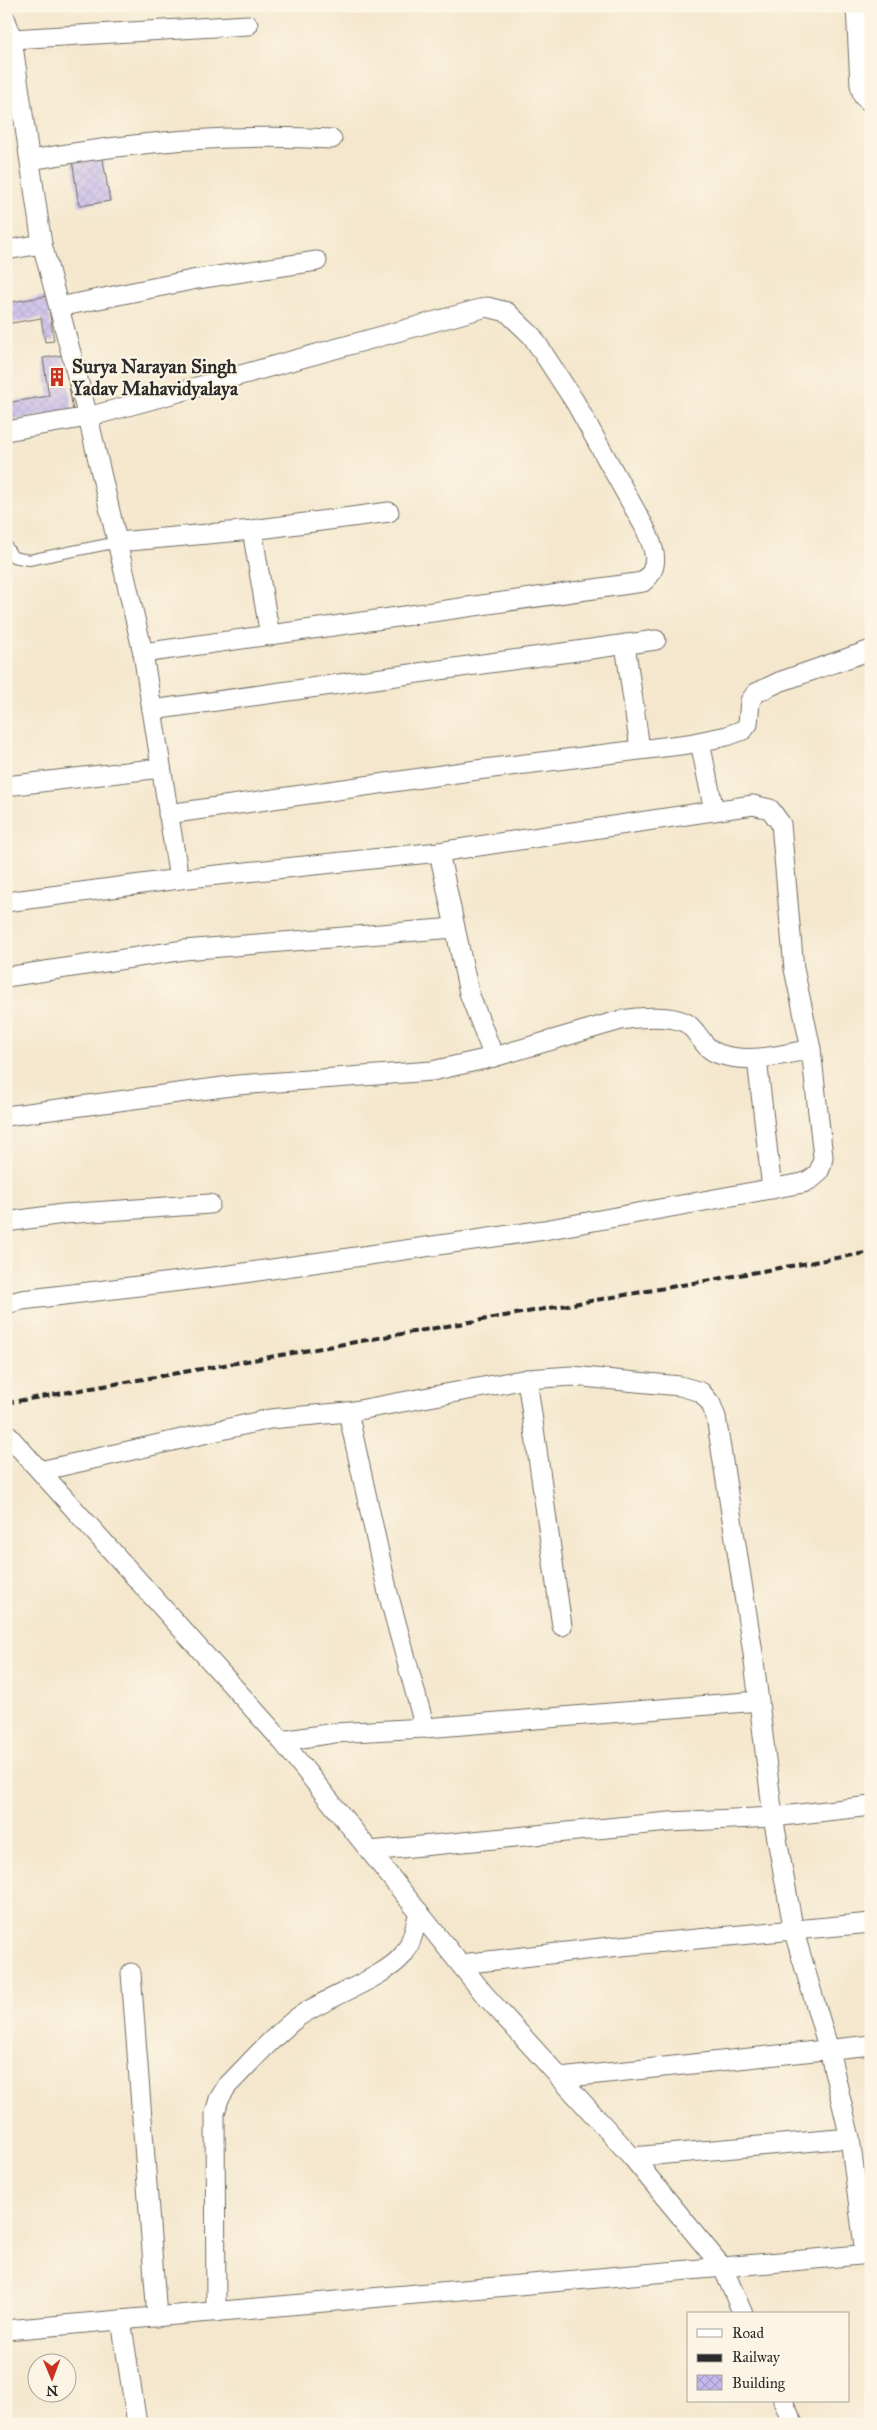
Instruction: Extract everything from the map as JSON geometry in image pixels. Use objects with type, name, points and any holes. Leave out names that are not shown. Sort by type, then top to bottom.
[{"type":"street","points":[[856,6],[860,84],[863,96],[871,102]]},
{"type":"street","points":[[6,20],[12,39],[42,244],[88,417],[143,653],[179,878]]},
{"type":"street","points":[[12,39],[248,25]]},
{"type":"street","points":[[31,160],[110,146],[188,139],[262,136],[332,139]]},
{"type":"street","points":[[6,250],[42,244]]},
{"type":"street","points":[[59,307],[197,279],[317,261]]},
{"type":"street","points":[[6,431],[88,417],[487,307],[507,312],[532,336],[575,402],[654,547],[655,562],[651,575],[643,582],[143,653]]},
{"type":"street","points":[[118,542],[252,530],[389,512]]},
{"type":"street","points":[[252,530],[270,636]]},
{"type":"street","points":[[152,710],[656,640]]},
{"type":"street","points":[[625,644],[640,750]]},
{"type":"street","points":[[168,814],[700,742],[743,730],[748,724],[750,701],[756,692],[779,682],[871,650]]},
{"type":"street","points":[[700,742],[714,811]]},
{"type":"street","points":[[6,786],[161,768]]},
{"type":"street","points":[[6,902],[179,878],[439,852],[753,805],[770,809],[781,824],[794,968],[811,1049],[823,1157],[822,1170],[814,1178],[803,1183],[772,1189],[544,1230],[230,1275],[22,1300],[6,1304]]},
{"type":"street","points":[[439,852],[469,993],[494,1058]]},
{"type":"street","points":[[6,977],[184,950],[454,928]]},
{"type":"street","points":[[6,1116],[238,1085],[432,1072],[494,1058],[621,1020],[641,1016],[668,1019],[688,1024],[706,1047],[717,1054],[733,1058],[757,1059],[811,1049]]},
{"type":"street","points":[[757,1059],[772,1189]]},
{"type":"street","points":[[6,1222],[64,1214],[210,1204]]},
{"type":"street","points":[[6,2330],[868,2254],[850,2138],[829,2050],[794,1932],[773,1817],[759,1701],[717,1427],[711,1404],[701,1392],[680,1386],[572,1376],[527,1379],[348,1412],[270,1419],[40,1471]]},
{"type":"street","points":[[527,1379],[562,1626]]},
{"type":"street","points":[[348,1412],[388,1593],[425,1728]]},
{"type":"street","points":[[6,1433],[282,1741],[484,1994],[632,2157],[723,2268],[742,2312]]},
{"type":"street","points":[[282,1741],[334,1733],[425,1728],[759,1701]]},
{"type":"street","points":[[370,1851],[669,1822],[773,1817],[871,1806]]},
{"type":"street","points":[[216,2312],[214,2146],[215,2114],[218,2099],[226,2086],[298,2018],[338,1994],[391,1967],[403,1956],[410,1944],[419,1912]]},
{"type":"street","points":[[460,1964],[610,1947],[794,1932],[871,1923]]},
{"type":"street","points":[[131,1973],[157,2317]]},
{"type":"street","points":[[560,2078],[871,2045]]},
{"type":"street","points":[[632,2157],[850,2138]]},
{"type":"street","points":[[121,2320],[136,2424]]},
{"type":"street","points":[[783,2402],[793,2424]]},
{"type":"lane","points":[[6,545],[13,558],[29,560],[118,542]]},
{"type":"building","points":[[102,154],[110,201],[79,206],[72,159]]},
{"type":"building","name":"Surya Narayan Singh Yadav Mahavidyalaya","points":[[47,296],[54,341],[45,342],[41,318],[6,324],[6,303]]},
{"type":"building","name":"Surya Narayan Singh Yadav Mahavidyalaya","points":[[64,355],[73,411],[6,421],[6,403],[49,396],[43,358]]},
{"type":"railway","points":[[6,1403],[871,1252]]},
{"type":"place","name":"Surya Narayan Singh Yadav Mahavidyalaya","points":[[57,377]]}]
